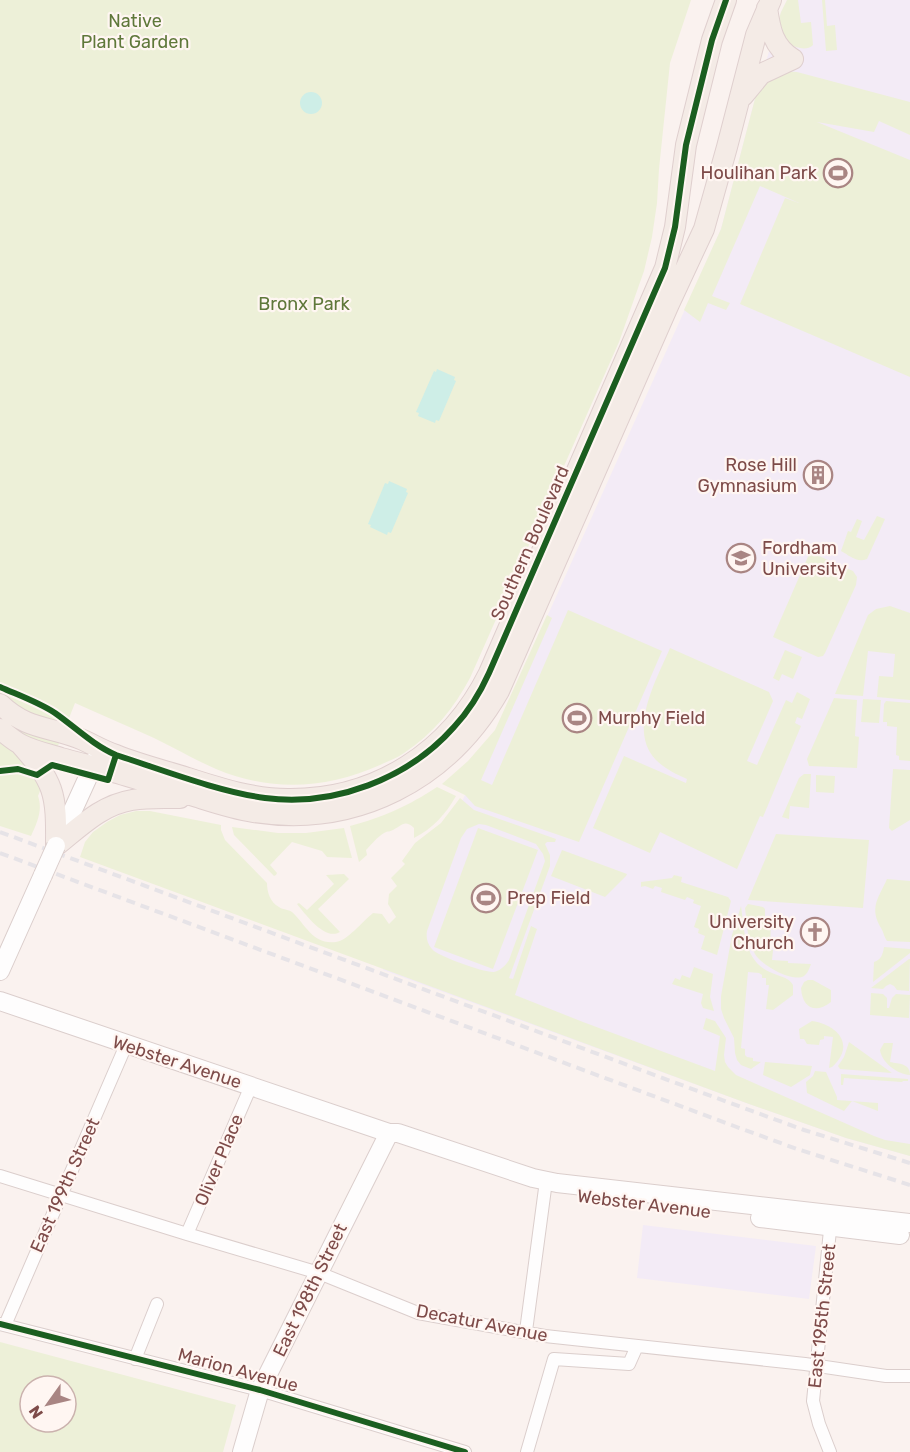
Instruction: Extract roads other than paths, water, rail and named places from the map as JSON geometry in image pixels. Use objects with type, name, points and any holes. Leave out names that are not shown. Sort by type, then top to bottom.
[{"type":"main road","name":"Southern Boulevard","points":[[97,758],[116,755],[228,790],[266,798],[307,799],[348,792],[388,776],[424,755],[455,726],[480,693],[489,674],[665,268],[675,228],[686,145],[712,40],[726,0]]},
{"type":"main road","name":"Southern Boulevard","points":[[0,729],[20,743],[38,751],[97,758],[197,797],[238,810],[274,815],[320,813],[376,800],[432,770],[464,740],[488,709],[508,672],[659,326],[704,229],[756,35],[769,4]]},
{"type":"main road","points":[[740,100],[762,74],[793,59],[782,51],[770,30],[769,4]]},
{"type":"main road","name":"Southern Boulevard","points":[[0,704],[23,722],[80,739],[97,758]]},
{"type":"main road","points":[[20,743],[42,771],[51,788],[56,846]]},
{"type":"main road","points":[[0,971],[97,758]]},
{"type":"main road","points":[[56,846],[93,816],[115,804],[138,799],[197,797]]},
{"type":"main road","name":"Webster Avenue","points":[[0,1001],[389,1133],[398,1133],[533,1178],[546,1187],[630,1192],[831,1221],[910,1236]]},
{"type":"main road","name":"East 198th Street","points":[[242,1452],[260,1390],[389,1133]]},
{"type":"main road","name":"Webster Avenue","points":[[831,1221],[910,1223]]},
{"type":"street","name":"East 199th Street","points":[[2,1325],[126,1045]]},
{"type":"street","name":"Oliver Place","points":[[187,1234],[251,1086]]},
{"type":"street","name":"Decatur Avenue","points":[[0,1176],[319,1273],[418,1313],[545,1336],[805,1364],[886,1376],[910,1376]]},
{"type":"street","points":[[526,1332],[546,1187]]},
{"type":"street","name":"East 195th Street","points":[[830,1452],[813,1401],[831,1221]]},
{"type":"street","points":[[135,1359],[157,1304]]},
{"type":"street","name":"Marion Avenue","points":[[2,1325],[260,1390],[465,1452]]},
{"type":"street","points":[[527,1452],[554,1359],[629,1364],[637,1346]]},
{"type":"water","points":[[311,92],[321,99],[322,103],[315,113],[311,114],[301,107],[300,103],[307,93]]},
{"type":"water","points":[[437,369],[455,377],[456,381],[439,421],[436,420],[435,423],[418,416],[419,413],[416,412],[434,371],[436,372]]},
{"type":"water","points":[[389,481],[407,489],[408,493],[391,533],[388,532],[387,535],[368,524],[385,483],[388,484]]},
{"type":"railway","points":[[0,832],[804,1130],[910,1163]]},
{"type":"railway","points":[[0,853],[797,1149],[910,1185]]},
{"type":"place","name":"Houlihan Park","points":[[838,173]]},
{"type":"place","name":"Rose Hill Gymnasium","points":[[818,475]]},
{"type":"place","name":"Fordham University","points":[[741,558]]},
{"type":"place","name":"Murphy Field","points":[[577,718]]},
{"type":"place","name":"Prep Field","points":[[486,898]]},
{"type":"place","name":"University Church","points":[[815,932]]},
{"type":"park label","name":"Native Plant Garden","points":[[135,31]]},
{"type":"park label","name":"Bronx Park","points":[[304,304]]}]
